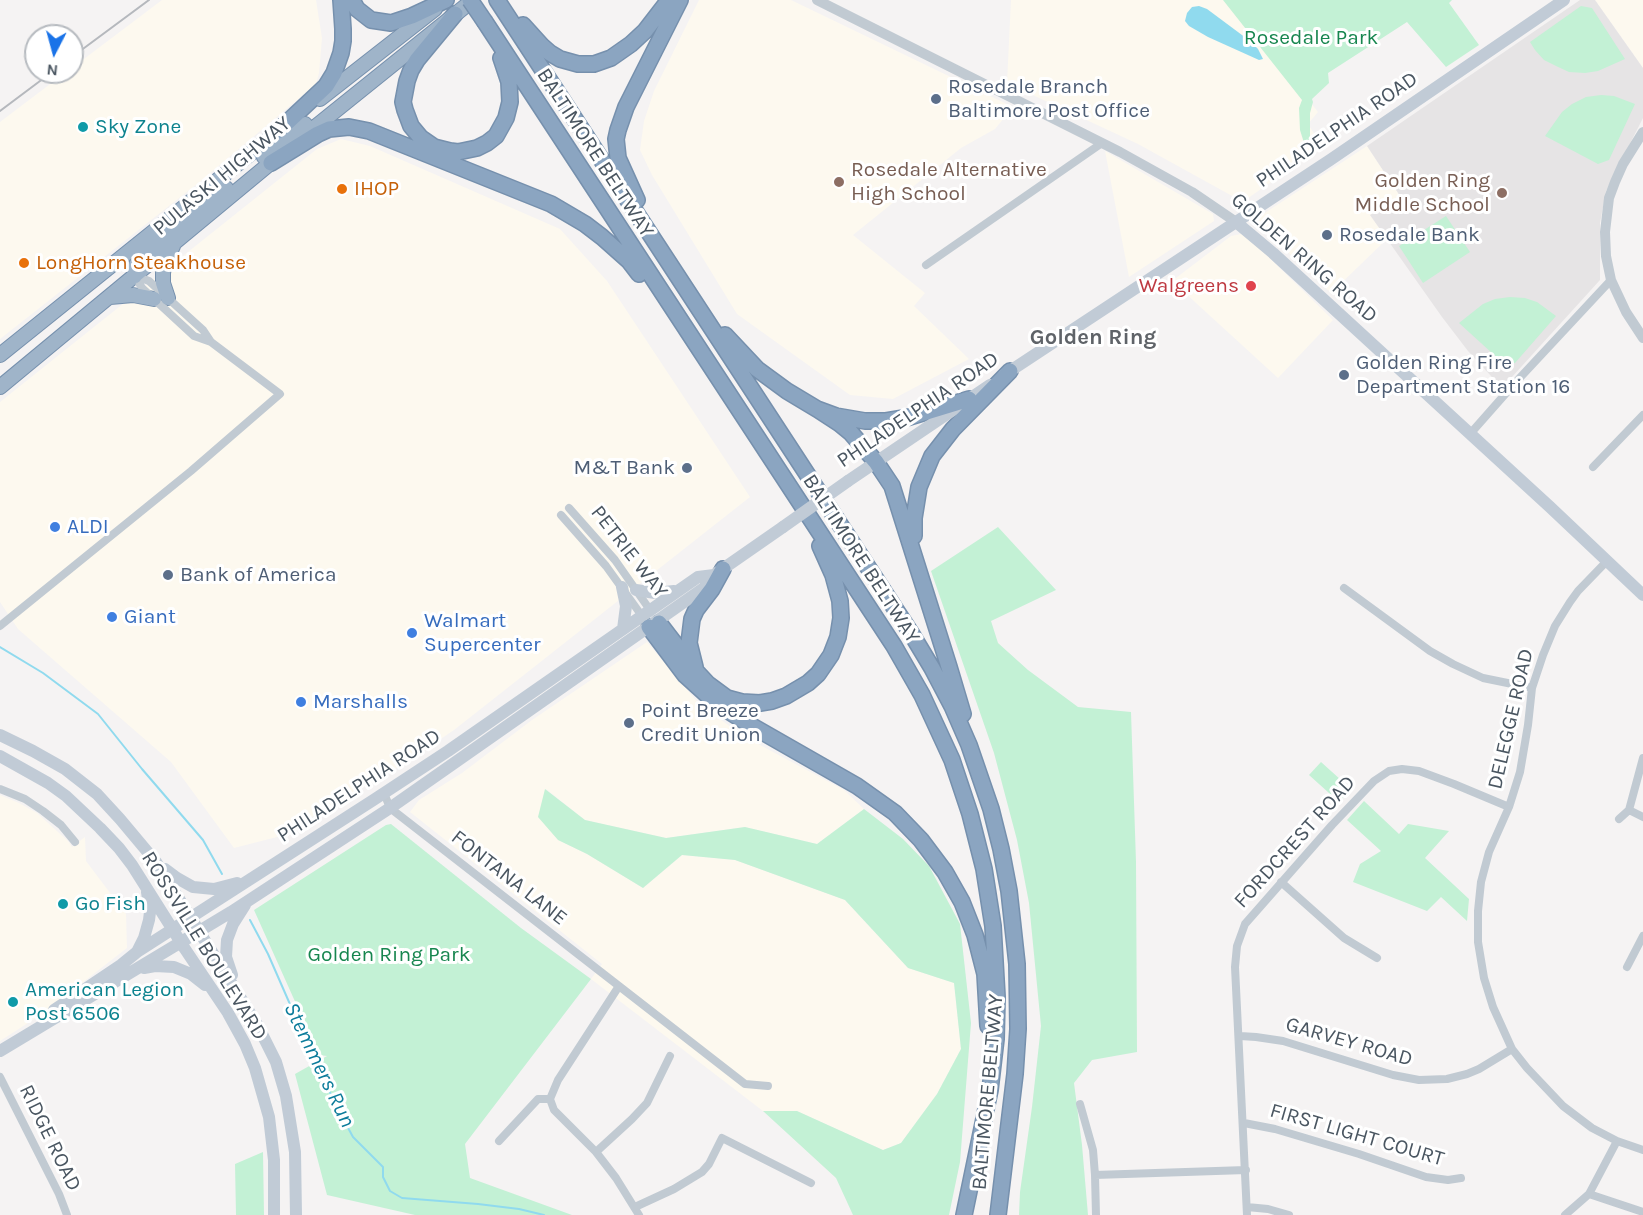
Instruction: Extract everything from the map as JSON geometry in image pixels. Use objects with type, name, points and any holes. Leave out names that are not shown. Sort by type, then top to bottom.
[{"type":"highway","points":[[278,130],[326,86],[334,73],[343,41],[341,0]]},
{"type":"highway","points":[[352,0],[357,9],[371,20],[391,23],[446,0]]},
{"type":"highway","name":"PULASKI HIGHWAY","points":[[0,355],[278,130],[446,0]]},
{"type":"highway","name":"PULASKI HIGHWAY","points":[[0,387],[471,0]]},
{"type":"highway","name":"BALTIMORE BELTWAY","points":[[471,0],[894,646],[919,689],[952,760],[981,856],[995,945],[998,997],[990,1090],[964,1215]]},
{"type":"highway","points":[[501,3],[550,53],[569,62],[586,65],[611,58],[631,44],[669,0]]},
{"type":"highway","points":[[666,259],[618,158],[616,140],[626,107],[680,0]]},
{"type":"highway","name":"BALTIMORE BELTWAY","points":[[501,3],[694,303],[911,633],[932,668],[969,745],[991,809],[1001,849],[1012,911],[1017,964],[1018,1029],[1015,1074],[998,1215]]},
{"type":"highway","points":[[455,14],[417,60],[404,92],[406,117],[416,133],[434,147],[458,152],[477,148],[496,136],[506,118],[510,102],[509,82],[489,27]]},
{"type":"highway","points":[[135,276],[136,265],[143,255],[343,93],[370,70],[404,34]]},
{"type":"highway","points":[[271,163],[324,132],[338,127],[349,127],[369,131],[551,204],[585,224],[629,261],[711,369]]},
{"type":"highway","points":[[108,297],[133,295],[161,299],[165,263],[174,243]]},
{"type":"highway","points":[[694,303],[757,369],[851,433],[876,462],[892,486],[955,687],[969,745]]},
{"type":"highway","points":[[916,566],[914,532],[916,503],[921,481],[932,456],[952,429],[1010,371]]},
{"type":"highway","points":[[817,409],[851,419],[886,421],[910,417],[969,399]]},
{"type":"highway","points":[[650,618],[708,684],[727,698],[760,703],[779,699],[808,683],[825,665],[835,646],[841,618],[840,601],[833,575],[803,509]]},
{"type":"highway","points":[[695,670],[689,642],[692,619],[712,589],[719,572]]},
{"type":"highway","points":[[650,618],[685,675],[711,699],[731,714],[832,771],[878,800],[908,826],[945,872],[962,903],[975,935],[985,975],[988,1025],[980,1138]]},
{"type":"main road","name":"PHILADELPHIA ROAD","points":[[27,1035],[47,1015],[137,952],[384,794],[623,629],[650,618],[704,588],[719,572],[848,481],[1330,160],[1564,0]]},
{"type":"main road","name":"GOLDEN RING ROAD","points":[[1236,222],[1273,253],[1470,434],[1643,596]]},
{"type":"main road","name":"PHILADELPHIA ROAD","points":[[0,1051],[199,932],[390,808],[650,618],[678,590],[698,577],[719,572]]},
{"type":"main road","points":[[622,586],[626,606],[623,629]]},
{"type":"main road","points":[[636,590],[655,593],[678,590]]},
{"type":"main road","name":"ROSSVILLE BOULEVARD","points":[[0,735],[49,759],[81,780],[110,808],[156,862],[239,996],[270,1048],[286,1096],[295,1152],[296,1215]]},
{"type":"main road","name":"ROSSVILLE BOULEVARD","points":[[0,756],[48,783],[75,804],[119,848],[216,994],[245,1044],[264,1099],[274,1160],[274,1215]]},
{"type":"main road","points":[[156,862],[177,878],[194,886],[214,889],[250,880]]},
{"type":"main road","points":[[137,952],[149,920],[146,888]]},
{"type":"main road","points":[[239,996],[227,962],[226,949],[233,924],[247,902]]},
{"type":"main road","points":[[131,972],[155,966],[174,967],[185,970],[216,994]]},
{"type":"street","name":"GOLDEN RING ROAD","points":[[817,0],[1102,143],[1185,188],[1236,222]]},
{"type":"street","points":[[1643,132],[1618,174],[1609,198],[1605,243],[1611,280],[1626,312],[1643,338]]},
{"type":"street","points":[[926,265],[1102,143]]},
{"type":"street","points":[[0,626],[191,471],[280,394],[211,342],[194,336],[161,299],[149,281],[135,276]]},
{"type":"street","points":[[135,276],[142,288],[203,330],[211,342]]},
{"type":"street","points":[[1470,434],[1611,280]]},
{"type":"street","points":[[1593,467],[1643,415]]},
{"type":"street","name":"PETRIE WAY","points":[[569,508],[615,560],[636,590],[650,618]]},
{"type":"street","name":"PETRIE WAY","points":[[561,515],[650,618]]},
{"type":"street","name":"DELEGGE ROAD","points":[[1607,561],[1578,591],[1548,640],[1532,688],[1520,772],[1509,807],[1484,867],[1477,928],[1484,978],[1497,1016],[1512,1049],[1563,1106],[1592,1128],[1617,1141],[1643,1150]]},
{"type":"street","points":[[1344,588],[1431,651],[1464,670],[1496,682],[1532,688]]},
{"type":"street","points":[[1619,819],[1629,810],[1643,758]]},
{"type":"street","name":"FORDCREST ROAD","points":[[1247,1211],[1235,968],[1239,938],[1245,924],[1332,825],[1374,781],[1389,771],[1408,769],[1419,771],[1509,807]]},
{"type":"street","points":[[0,789],[25,799],[43,811],[60,825],[75,843]]},
{"type":"street","name":"FONTANA LANE","points":[[384,794],[390,808],[745,1084],[768,1086]]},
{"type":"street","points":[[1629,810],[1643,817]]},
{"type":"street","points":[[1281,882],[1344,938],[1377,958]]},
{"type":"street","points":[[1627,967],[1643,936]]},
{"type":"street","points":[[619,986],[558,1080],[550,1099],[554,1110],[596,1152],[637,1211],[702,1172],[709,1164],[722,1138],[811,1183]]},
{"type":"street","name":"GARVEY ROAD","points":[[1240,1036],[1283,1041],[1393,1075],[1419,1080],[1447,1079],[1467,1074],[1512,1049]]},
{"type":"street","points":[[596,1152],[646,1103],[670,1056]]},
{"type":"street","name":"RIDGE ROAD","points":[[0,1077],[55,1185],[67,1215]]},
{"type":"street","points":[[499,1141],[538,1099],[550,1099]]},
{"type":"street","points":[[1080,1104],[1093,1150],[1096,1215]]},
{"type":"street","name":"FIRST LIGHT COURT","points":[[1244,1123],[1275,1129],[1426,1177],[1448,1180],[1461,1178]]},
{"type":"street","points":[[1564,1215],[1589,1194],[1617,1141]]},
{"type":"street","points":[[1095,1175],[1246,1170]]},
{"type":"street","points":[[1589,1194],[1643,1212]]},
{"type":"street","points":[[1247,1211],[1268,1209],[1289,1215]]},
{"type":"shaded area","points":[[162,0],[316,0],[322,38],[316,84],[202,180],[0,339],[0,122],[50,84],[84,84],[84,59]]},
{"type":"shaded area","points":[[699,0],[791,0],[1013,107],[995,129],[961,148],[853,235],[925,293],[914,306],[969,359],[893,399],[850,395],[737,314],[652,175],[640,150],[644,121],[654,91]]},
{"type":"shaded area","points":[[1011,0],[1230,0],[1318,112],[1308,124],[1322,146],[1244,201],[1234,197],[1138,144],[1007,83]]},
{"type":"shaded area","name":"Golden Ring Middle School","points":[[1580,0],[1595,0],[1643,68],[1643,118],[1606,191],[1600,223],[1600,280],[1502,388],[1468,351],[1442,317],[1370,215],[1400,196],[1367,146]]},
{"type":"shaded area","points":[[1595,0],[1643,0],[1643,68]]},
{"type":"shaded area","points":[[341,139],[370,146],[560,229],[607,281],[750,497],[454,730],[402,765],[277,837],[234,848],[171,762],[18,629],[0,602],[0,402],[317,149]]},
{"type":"shaded area","points":[[1367,146],[1400,196],[1370,215],[1387,239],[1331,293],[1254,220]]},
{"type":"shaded area","points":[[1105,151],[1213,214],[1214,221],[1129,277]]},
{"type":"shaded area","points":[[1241,234],[1247,236],[1333,320],[1278,378],[1172,281],[1231,236]]},
{"type":"shaded area","points":[[647,642],[700,705],[745,737],[844,790],[864,809],[817,844],[745,827],[666,838],[585,820],[546,789],[558,840],[587,854],[643,888],[682,855],[735,860],[845,900],[908,968],[954,983],[961,1049],[937,1094],[901,1143],[883,1150],[797,1111],[763,1111],[591,979],[602,964],[410,812],[419,800],[462,773],[532,720]]},
{"type":"shaded area","points":[[0,795],[37,813],[72,847],[85,837],[86,861],[126,914],[127,948],[42,1014],[0,1041]]},
{"type":"green space","name":"Rosedale Park","points":[[1223,0],[1452,0],[1449,3],[1479,45],[1446,67],[1407,22],[1328,73],[1329,83],[1312,99],[1310,146],[1305,146],[1300,130],[1299,108],[1302,100]]},
{"type":"green space","points":[[1581,6],[1592,8],[1625,59],[1598,71],[1569,72],[1544,60],[1535,50],[1530,42]]},
{"type":"green space","points":[[1614,96],[1635,104],[1609,160],[1598,164],[1545,136],[1562,112],[1572,104],[1586,97]]},
{"type":"green space","points":[[1446,216],[1470,252],[1423,283],[1399,246]]},
{"type":"green space","points":[[1510,297],[1537,302],[1556,316],[1515,363],[1504,364],[1459,323],[1483,304],[1495,299]]},
{"type":"green space","points":[[998,527],[1056,590],[991,621],[998,643],[1028,670],[1078,707],[1131,712],[1136,862],[1137,1052],[1092,1060],[1074,1083],[1088,1215],[1019,1215],[1041,1026],[1029,903],[1017,840],[994,753],[931,571]]},
{"type":"green space","points":[[1321,762],[1351,789],[1339,802],[1309,775]]},
{"type":"green space","points":[[545,789],[585,820],[666,838],[745,827],[817,844],[864,809],[903,839],[929,866],[960,924],[971,1023],[960,1162],[949,1215],[853,1215],[836,1178],[763,1111],[797,1111],[883,1150],[901,1143],[937,1094],[961,1049],[954,983],[908,968],[845,900],[735,860],[682,855],[643,888],[587,854],[558,840],[538,817]]},
{"type":"green space","points":[[1364,801],[1399,834],[1408,824],[1449,831],[1425,858],[1469,899],[1467,921],[1441,897],[1427,911],[1353,882],[1360,864],[1381,851],[1347,820]]},
{"type":"green space","name":"Golden Ring Park","points":[[391,824],[521,928],[591,979],[465,1144],[470,1178],[572,1215],[415,1215],[327,1195],[295,1074],[327,1056],[319,1055],[254,910],[386,825]]},
{"type":"green space","points":[[263,1152],[264,1215],[236,1215],[235,1164]]},
{"type":"water","points":[[1199,6],[1207,9],[1250,41],[1258,49],[1263,59],[1259,60],[1189,26],[1185,21],[1187,13],[1192,7]]},
{"type":"waterway","name":"Stemmers Run","points":[[0,647],[43,673],[98,714],[203,840],[222,874]]},
{"type":"waterway","name":"Stemmers Run","points":[[250,920],[268,954],[340,1113],[353,1137],[383,1167],[383,1177],[390,1191],[402,1198],[478,1204],[519,1209],[544,1215]]},
{"type":"railway","points":[[84,48],[149,0]]},
{"type":"railway","points":[[0,111],[36,84]]},
{"type":"place","name":"Rosedale Branch Baltimore Post Office","points":[[936,99]]},
{"type":"place","name":"Sky Zone","points":[[83,127]]},
{"type":"place","name":"Rosedale Alternative High School","points":[[839,182]]},
{"type":"place","name":"IHOP","points":[[342,189]]},
{"type":"place","name":"Golden Ring Middle School","points":[[1502,193]]},
{"type":"place","name":"Rosedale Bank","points":[[1327,235]]},
{"type":"place","name":"LongHorn Steakhouse","points":[[24,263]]},
{"type":"place","name":"Walgreens","points":[[1251,286]]},
{"type":"place","name":"Golden Ring Fire Department Station 16","points":[[1344,375]]},
{"type":"place","name":"M&T Bank","points":[[687,468]]},
{"type":"place","name":"ALDI","points":[[55,527]]},
{"type":"place","name":"Bank of America","points":[[168,575]]},
{"type":"place","name":"Giant","points":[[112,617]]},
{"type":"place","name":"Walmart Supercenter","points":[[412,633]]},
{"type":"place","name":"Marshalls","points":[[301,702]]},
{"type":"place","name":"Point Breeze Credit Union","points":[[629,723]]},
{"type":"place","name":"Go Fish","points":[[63,904]]},
{"type":"place","name":"American Legion Post 6506","points":[[13,1002]]},
{"type":"district","name":"Golden Ring","points":[[1093,338]]}]
